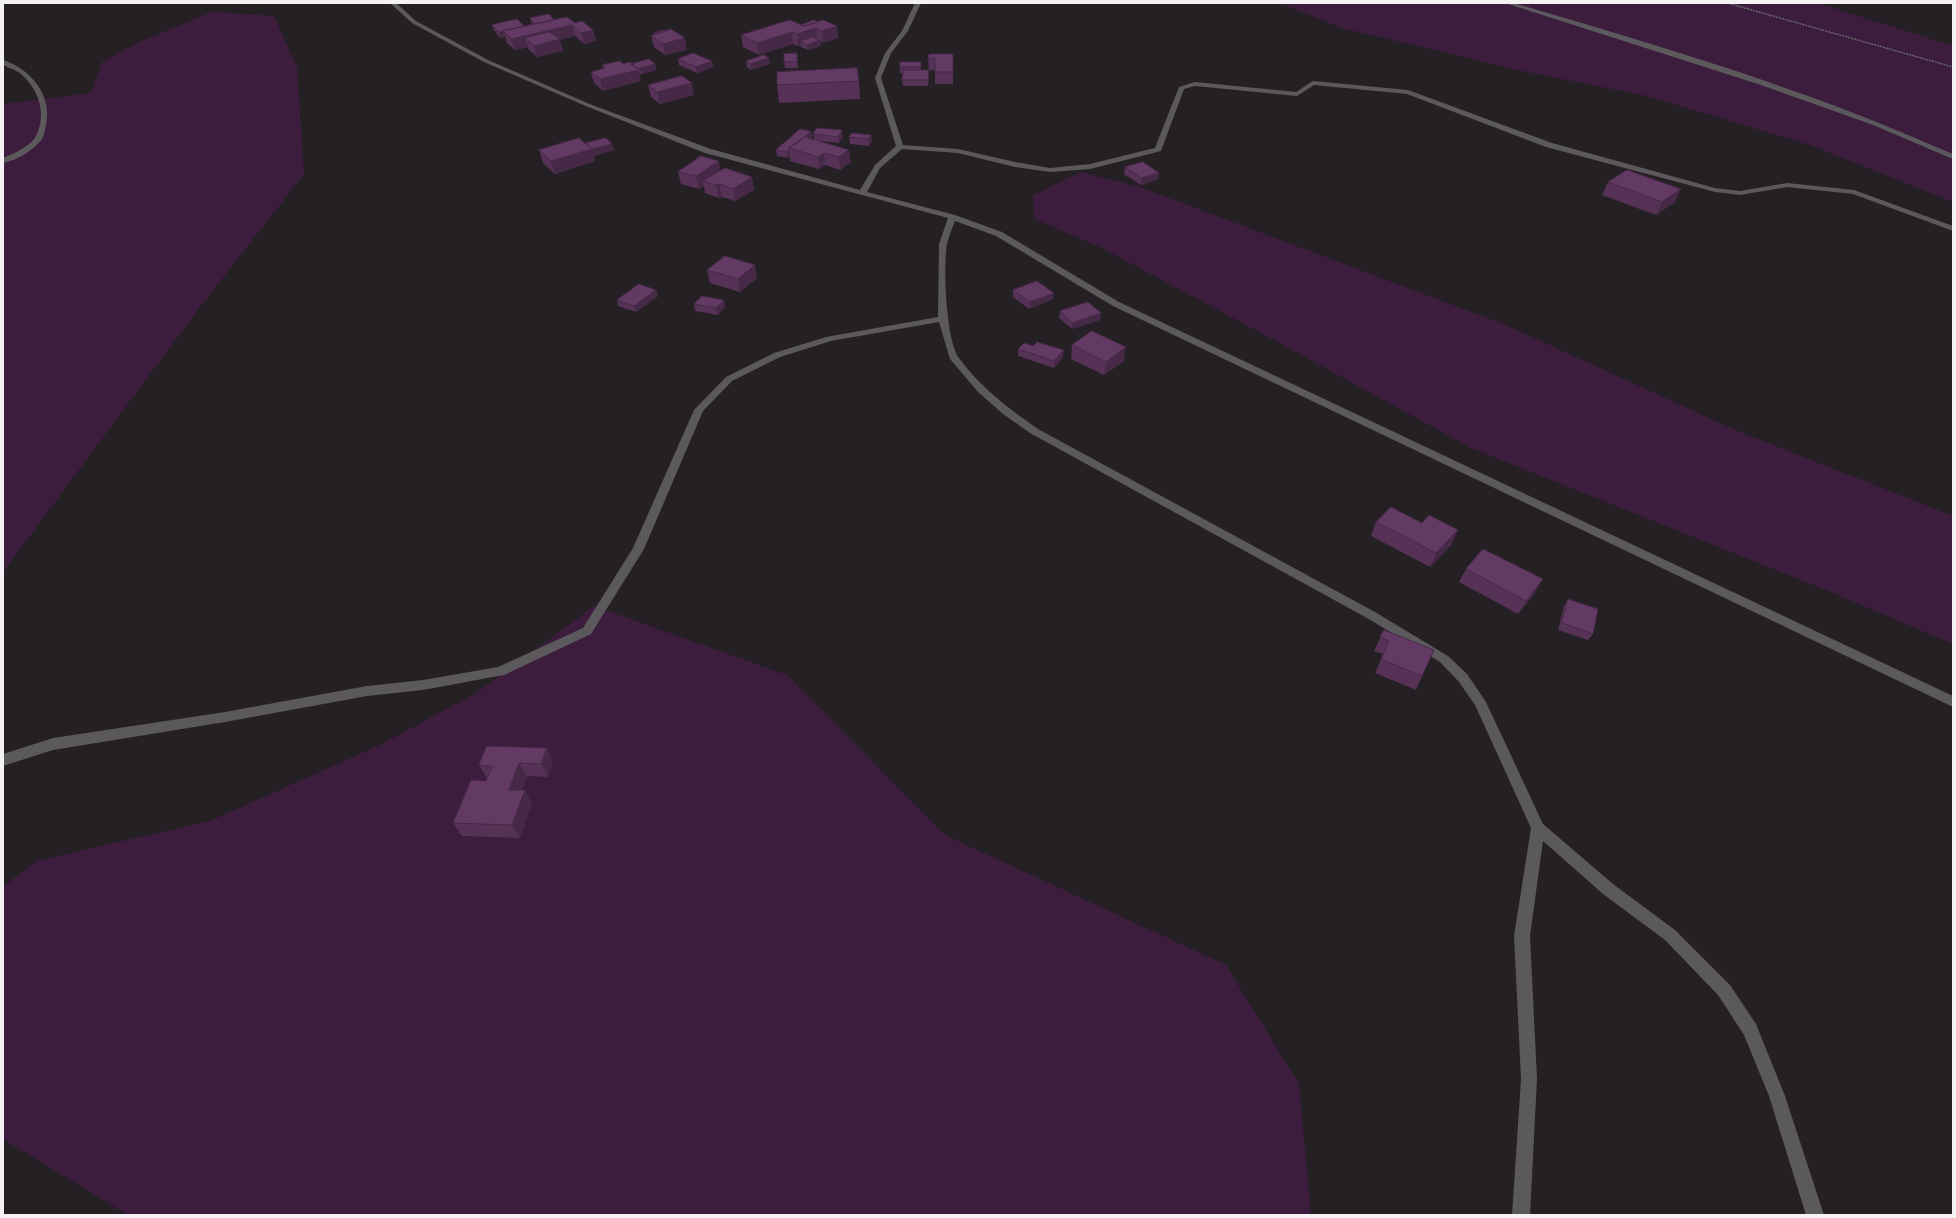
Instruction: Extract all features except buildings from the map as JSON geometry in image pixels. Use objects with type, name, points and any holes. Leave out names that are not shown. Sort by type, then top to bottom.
[{"type":"street","points":[[393,3],[414,22],[486,61],[590,106],[708,151],[952,217],[999,234],[1116,304],[1953,702]]},
{"type":"street","points":[[900,147],[878,78],[888,53],[905,31],[911,15],[918,3]]},
{"type":"street","points":[[1508,3],[1594,28],[1752,79],[1836,109],[1953,157]]},
{"type":"street","points":[[3,62],[24,73],[42,97],[45,114],[39,138],[20,154],[3,161]]},
{"type":"street","points":[[863,192],[873,170],[886,157],[900,147],[919,147],[958,151],[1015,165],[1052,170],[1100,165],[1158,149],[1181,88],[1195,84],[1297,94],[1313,83],[1408,92],[1549,145],[1715,190],[1740,193],[1787,185],[1854,192],[1953,229]]},
{"type":"street","points":[[952,217],[943,244],[943,319],[953,357],[981,390],[1007,412],[1034,431],[1371,615],[1444,659],[1463,678],[1480,702],[1538,828],[1608,889],[1670,935],[1724,990],[1750,1030],[1778,1096],[1814,1215]]},
{"type":"street","points":[[3,760],[53,744],[224,717],[367,691],[423,685],[500,672],[587,631],[638,549],[699,410],[729,379],[776,355],[829,339],[873,330],[943,319]]},
{"type":"street","points":[[1521,1215],[1528,1079],[1522,936],[1538,828]]},
{"type":"path","points":[[1727,3],[1953,67]]},
{"type":"shaded area","points":[[1280,3],[1818,3],[1953,46],[1953,202],[1810,145],[1647,96],[1518,70],[1342,28]]},
{"type":"shaded area","points":[[212,12],[274,16],[297,67],[304,174],[200,307],[3,572],[3,104],[91,93],[102,62],[139,42]]},
{"type":"shaded area","points":[[1081,172],[1140,187],[1506,325],[1733,429],[1953,516],[1953,644],[1833,593],[1471,448],[1102,248],[1034,219],[1033,195]]},
{"type":"shaded area","points":[[594,606],[787,675],[945,835],[1226,965],[1299,1084],[1311,1215],[128,1215],[3,1139],[3,887],[36,861],[210,821],[380,745],[478,692]]}]
